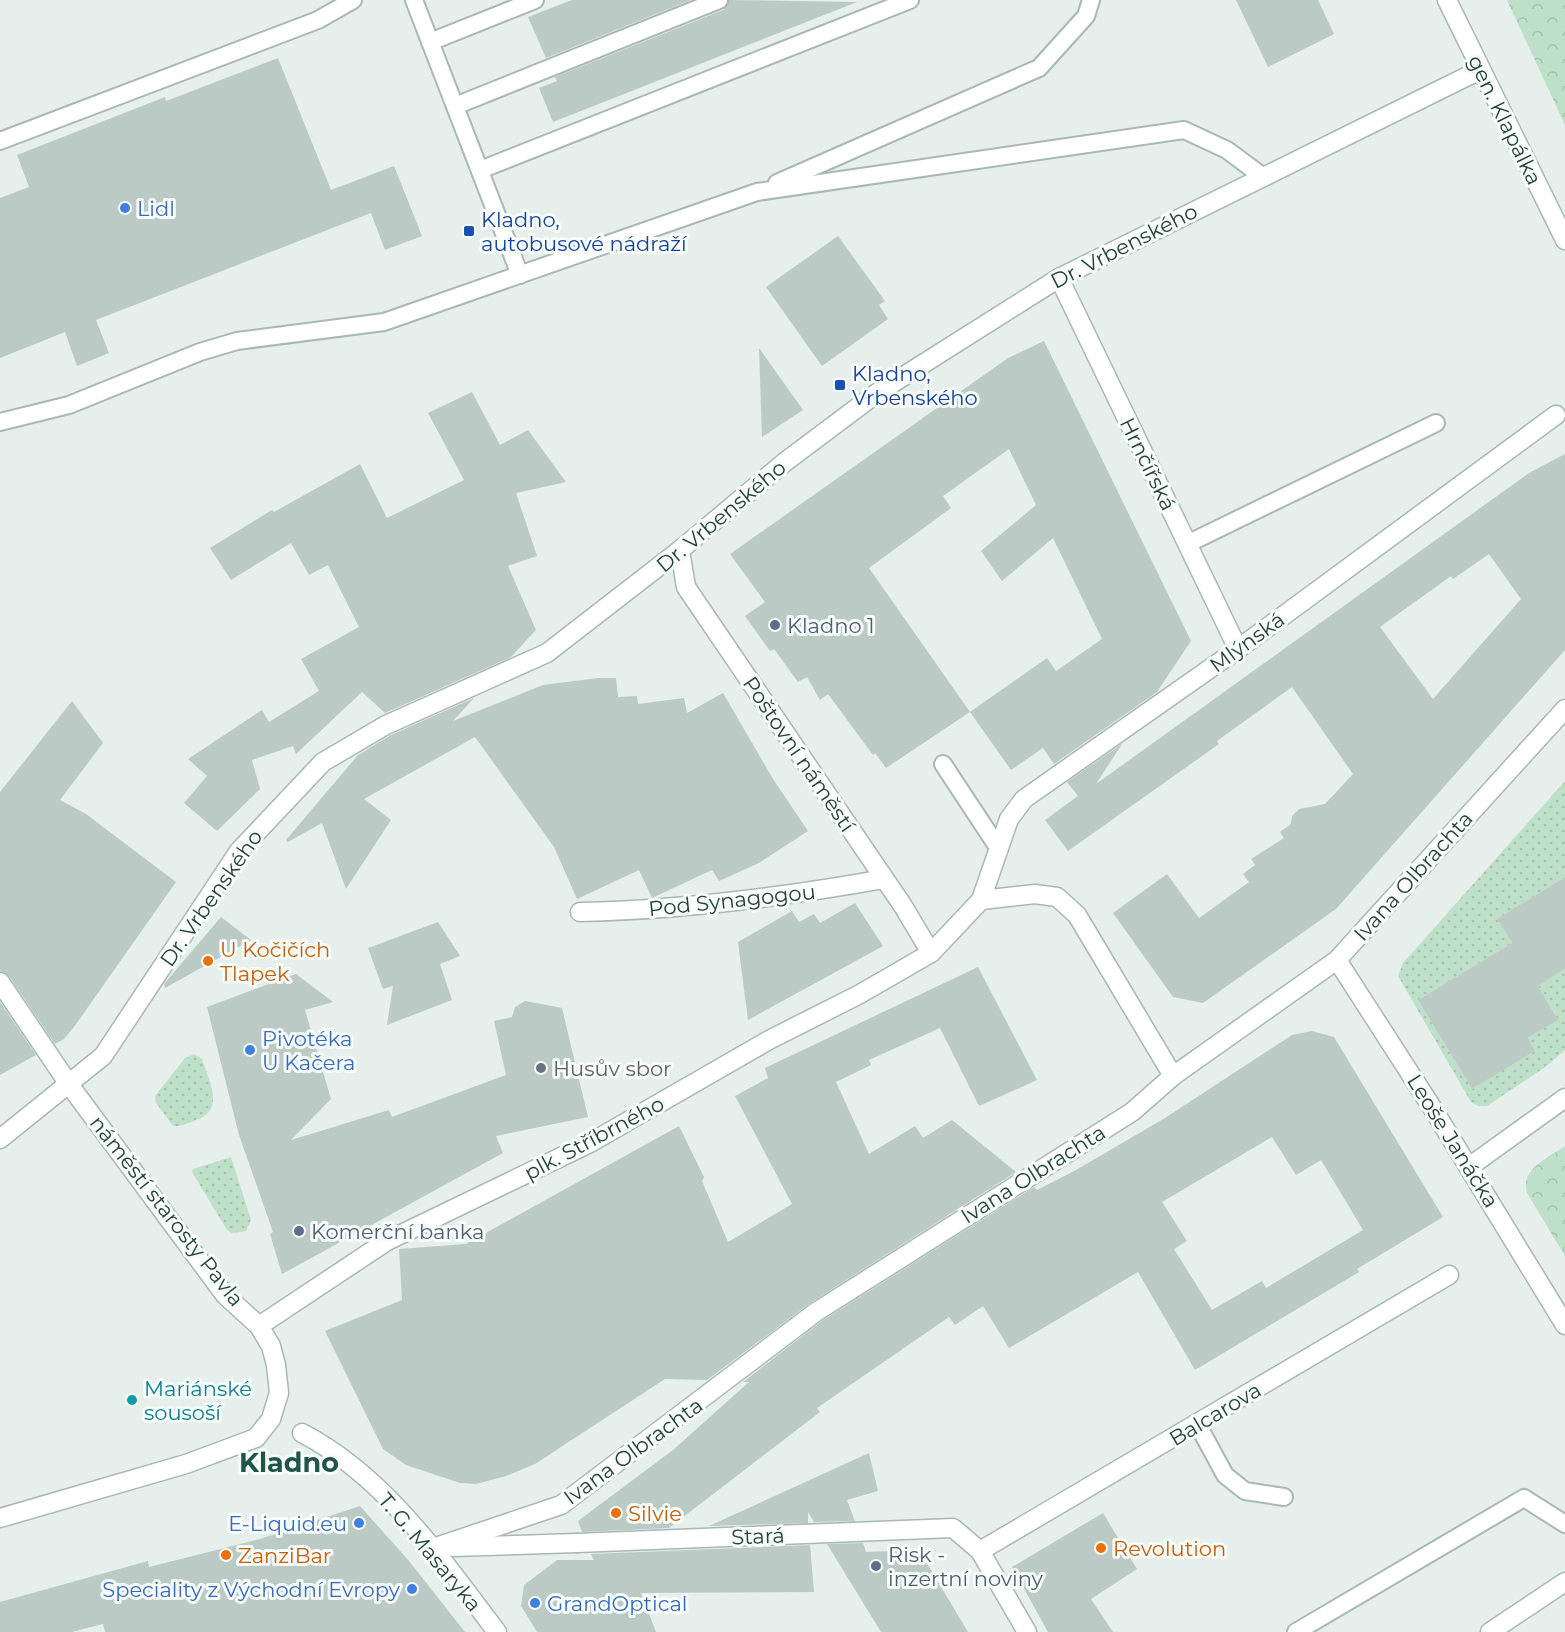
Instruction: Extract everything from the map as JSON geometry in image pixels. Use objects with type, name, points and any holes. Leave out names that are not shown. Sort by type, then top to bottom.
[{"type":"street","name":"gen. Klapálka","points":[[1447,0],[1565,240]]},
{"type":"street","name":"Dr. Vrbenského","points":[[68,1083],[103,1056],[239,851],[323,762],[386,725],[547,652],[680,550],[785,462],[877,393],[1059,278],[1480,70]]},
{"type":"street","name":"Hrnčířská","points":[[1059,278],[1238,649]]},
{"type":"street","name":"Mlýnská","points":[[981,900],[1010,819],[1024,799],[1238,649],[1556,415]]},
{"type":"street","name":"Poštovní náměstí","points":[[680,550],[686,587],[931,952]]},
{"type":"street","name":"Ivana Olbrachta","points":[[433,1548],[561,1505],[693,1408],[816,1312],[1132,1112],[1173,1076],[1337,960],[1565,710]]},
{"type":"street","name":"Pod Synagogou","points":[[580,912],[655,910],[831,889],[884,879]]},
{"type":"street","points":[[981,900],[1035,894],[1057,897],[1064,903],[1077,915],[1173,1076]]},
{"type":"street","name":"plk. Stříbrného","points":[[259,1326],[387,1241],[590,1143],[769,1040],[860,994],[931,952],[981,900]]},
{"type":"street","name":"Leoše Janáčka","points":[[1337,960],[1469,1167],[1565,1325]]},
{"type":"street","name":"náměstí starosty Pavla","points":[[0,982],[68,1083],[225,1295],[259,1326],[271,1346],[279,1393],[271,1419],[256,1438],[186,1464],[0,1518]]},
{"type":"street","points":[[0,1139],[68,1083]]},
{"type":"street","points":[[1469,1167],[1565,1098]]},
{"type":"street","name":"Balcarova","points":[[980,1551],[1198,1425],[1449,1275]]},
{"type":"street","name":"T. G. Masaryka","points":[[302,1433],[316,1440],[372,1483],[433,1548],[497,1632]]},
{"type":"street","name":"Stará","points":[[433,1548],[953,1528],[980,1551],[1027,1632]]},
{"type":"street","points":[[1490,1632],[1565,1582]]},
{"type":"lane","points":[[0,141],[318,20],[352,0]]},
{"type":"lane","points":[[414,0],[520,275]]},
{"type":"lane","points":[[430,42],[535,0]]},
{"type":"lane","points":[[454,106],[719,0]]},
{"type":"lane","points":[[480,170],[910,0]]},
{"type":"lane","points":[[0,422],[69,405],[209,349],[247,340],[384,322],[757,192],[1039,68],[1086,16],[1091,0]]},
{"type":"lane","points":[[757,192],[1184,130],[1227,150],[1262,176]]},
{"type":"lane","points":[[1187,544],[1436,423]]},
{"type":"lane","points":[[943,764],[999,849]]},
{"type":"lane","points":[[1198,1425],[1225,1475],[1245,1491],[1284,1497]]},
{"type":"lane","points":[[1296,1632],[1524,1498],[1565,1524]]},
{"type":"green space","points":[[1507,0],[1565,0],[1565,125]]},
{"type":"green space","points":[[1565,781],[1565,877],[1497,919],[1512,943],[1418,1000],[1472,1089],[1535,1051],[1528,1038],[1558,1020],[1538,986],[1565,969],[1565,1050],[1544,1068],[1487,1106],[1478,1106],[1471,1102],[1398,976],[1403,963]]},
{"type":"green space","points":[[194,1054],[202,1059],[211,1085],[213,1102],[211,1109],[205,1115],[185,1124],[173,1126],[156,1103],[155,1096],[185,1058]]},
{"type":"green space","points":[[1565,1146],[1565,1256],[1527,1193],[1526,1185],[1531,1171],[1537,1165]]},
{"type":"green space","points":[[231,1157],[251,1220],[246,1231],[232,1233],[227,1230],[192,1172],[193,1169]]},
{"type":"building","points":[[572,0],[691,0],[546,58],[528,17]]},
{"type":"building","points":[[729,0],[857,2],[553,122],[539,88],[557,81],[555,77],[723,10]]},
{"type":"building","points":[[1236,0],[1318,0],[1334,34],[1268,67]]},
{"type":"building","points":[[278,58],[331,190],[394,166],[422,236],[385,250],[371,213],[96,320],[109,353],[77,366],[65,332],[0,358],[0,198],[29,187],[17,155],[165,97],[166,101]]},
{"type":"building","points":[[838,236],[885,301],[879,305],[888,319],[822,366],[766,287]]},
{"type":"building","points":[[1044,341],[1191,641],[1157,692],[1054,764],[1043,748],[1011,770],[970,712],[886,768],[875,753],[873,755],[828,694],[820,700],[807,677],[798,682],[774,649],[770,651],[745,616],[765,602],[730,554],[1008,358]],"holes":[[[1009,449],[1036,505],[981,551],[1002,581],[1053,538],[1102,639],[1056,671],[1047,658],[970,712],[869,568],[951,508],[943,496]]]},
{"type":"building","points":[[759,348],[803,410],[762,437]]},
{"type":"building","points":[[472,392],[500,445],[528,430],[566,482],[516,493],[537,556],[508,566],[536,630],[511,657],[385,713],[362,692],[296,754],[293,746],[252,760],[260,789],[217,831],[184,803],[207,776],[188,759],[262,710],[269,722],[319,691],[301,659],[359,627],[328,565],[309,575],[291,543],[231,580],[210,548],[272,510],[274,512],[360,464],[387,518],[464,480],[428,413]]},
{"type":"building","points":[[1565,454],[1565,650],[1336,909],[1203,1003],[1173,997],[1113,913],[1167,874],[1199,918],[1249,882],[1243,874],[1255,865],[1251,859],[1284,838],[1280,832],[1291,824],[1292,816],[1299,809],[1325,804],[1353,774],[1292,687],[1217,741],[1219,744],[1068,851],[1045,820],[1078,796],[1067,782],[1122,744],[1096,784],[1529,473]],"holes":[[[1489,554],[1521,599],[1433,699],[1380,627],[1451,576],[1453,579]]]},
{"type":"building","points":[[616,678],[618,697],[637,696],[638,704],[684,698],[687,713],[723,693],[773,779],[808,831],[759,863],[719,881],[712,870],[652,898],[639,870],[577,899],[554,847],[475,737],[364,799],[391,820],[346,889],[322,823],[288,842],[286,840],[358,755],[391,735],[474,698],[453,721],[543,685]]},
{"type":"building","points":[[72,701],[103,743],[60,800],[86,814],[176,882],[74,1027],[64,1039],[55,1044],[9,976],[0,971],[0,792]]},
{"type":"building","points":[[1565,877],[1565,969],[1538,986],[1558,1020],[1528,1038],[1535,1051],[1472,1089],[1418,1000],[1512,943],[1497,919]]},
{"type":"building","points":[[855,903],[883,946],[748,1020],[738,942],[792,911],[799,922],[814,914],[820,923]]},
{"type":"building","points":[[221,917],[251,940],[165,988],[164,984]]},
{"type":"building","points":[[438,922],[460,956],[440,964],[452,1000],[387,1025],[393,986],[383,989],[368,948]]},
{"type":"building","points":[[978,967],[1037,1080],[979,1106],[940,1028],[869,1060],[871,1065],[836,1082],[869,1154],[915,1126],[923,1138],[952,1120],[1016,1172],[810,1303],[707,1380],[665,1379],[535,1464],[506,1476],[476,1484],[460,1483],[406,1465],[383,1449],[325,1331],[402,1300],[399,1249],[466,1244],[679,1126],[704,1177],[702,1181],[728,1242],[792,1204],[735,1096],[768,1078],[765,1068]]},
{"type":"building","points":[[296,974],[333,1002],[305,1010],[331,1099],[291,1140],[389,1110],[392,1117],[506,1075],[494,1021],[512,1017],[515,1007],[525,1001],[562,1008],[588,1117],[496,1136],[503,1153],[282,1274],[270,1234],[273,1232],[239,1135],[207,1007]]},
{"type":"building","points":[[0,1002],[36,1055],[0,1075]]},
{"type":"building","points":[[1312,1031],[1334,1037],[1443,1217],[1357,1269],[1359,1272],[1195,1370],[1138,1272],[1009,1348],[983,1306],[955,1325],[949,1317],[817,1408],[820,1412],[669,1528],[582,1532],[578,1521],[673,1450],[749,1382],[743,1382],[822,1321],[1034,1187],[1037,1190],[1076,1170],[1165,1118],[1292,1035]],"holes":[[[1272,1137],[1296,1175],[1321,1160],[1363,1230],[1266,1288],[1262,1281],[1212,1310],[1174,1249],[1187,1241],[1162,1202]]]},
{"type":"building","points":[[869,1453],[878,1491],[847,1500],[855,1521],[814,1522],[808,1512],[808,1523],[709,1526]]},
{"type":"building","points":[[360,1506],[409,1561],[465,1632],[105,1632],[103,1624],[72,1632],[0,1632],[0,1602],[148,1561],[149,1567],[260,1539]]},
{"type":"building","points":[[1103,1513],[1137,1569],[1091,1599],[1113,1632],[1048,1632],[1012,1567]]},
{"type":"building","points":[[863,1543],[866,1552],[919,1550],[968,1632],[881,1632],[827,1544]]},
{"type":"building","points":[[810,1545],[814,1592],[641,1593],[656,1632],[537,1632],[521,1606],[524,1585],[557,1560],[594,1560],[591,1554]]},
{"type":"place","name":"Lidl","points":[[125,208]]},
{"type":"place","name":"Kladno, autobusové nádraží","points":[[469,231]]},
{"type":"place","name":"Kladno, Vrbenského","points":[[840,385]]},
{"type":"place","name":"Kladno 1","points":[[775,625]]},
{"type":"place","name":"U Kočičích Tlapek","points":[[208,961]]},
{"type":"place","name":"Pivotéka U Kačera","points":[[250,1050]]},
{"type":"place","name":"Husův sbor","points":[[541,1068]]},
{"type":"place","name":"Komerční banka","points":[[299,1231]]},
{"type":"place","name":"Mariánské sousoší","points":[[132,1400]]},
{"type":"place","name":"Silvie","points":[[616,1513]]},
{"type":"place","name":"E-Liquid.eu","points":[[359,1523]]},
{"type":"place","name":"Revolution","points":[[1101,1548]]},
{"type":"place","name":"ZanziBar","points":[[226,1555]]},
{"type":"place","name":"Risk - inzertní noviny","points":[[876,1566]]},
{"type":"place","name":"Speciality z Východní Evropy","points":[[412,1589]]},
{"type":"place","name":"GrandOptical","points":[[535,1603]]},
{"type":"district","name":"Kladno","points":[[289,1462]]}]
